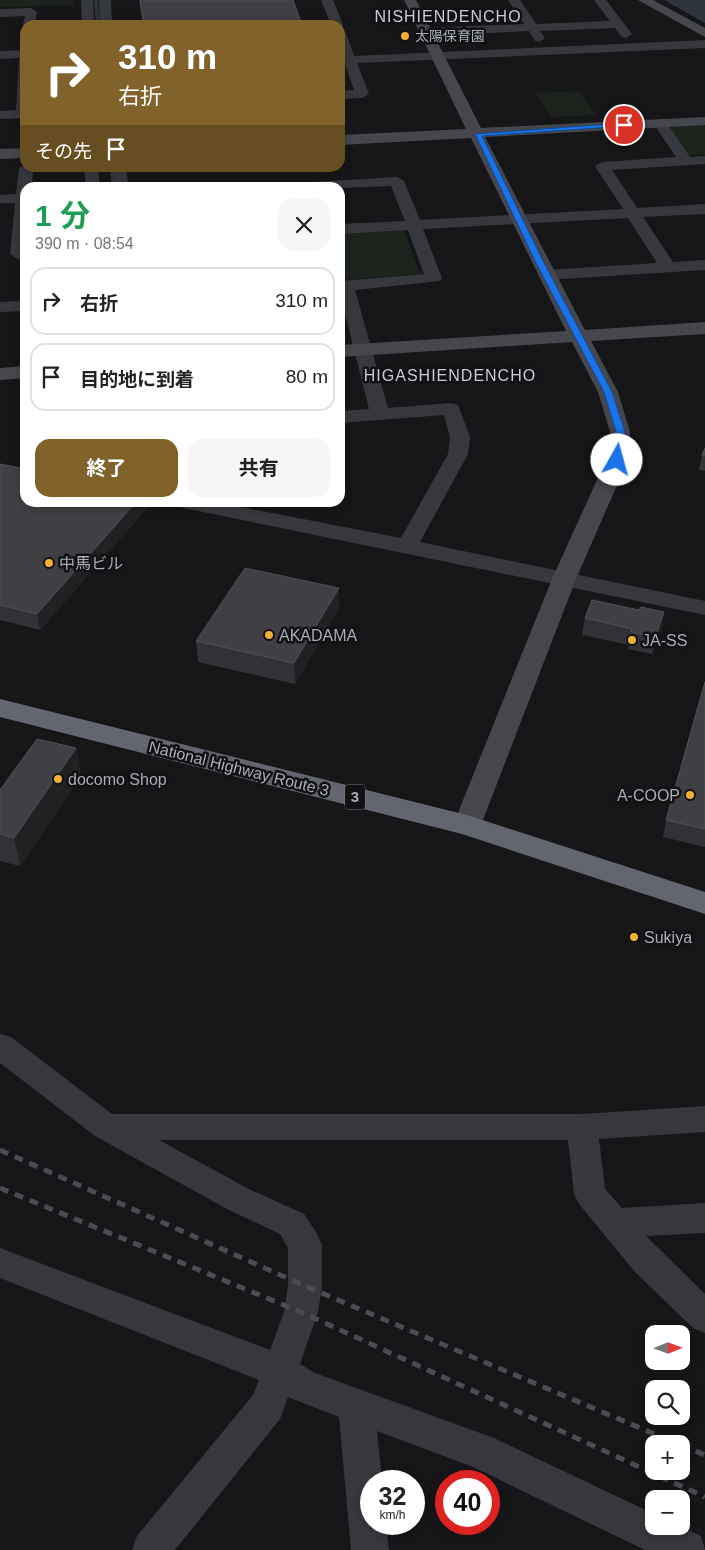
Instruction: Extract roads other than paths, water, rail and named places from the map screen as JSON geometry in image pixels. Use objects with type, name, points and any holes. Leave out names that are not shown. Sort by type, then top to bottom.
[{"type":"highway","name":"National Highway Route 3","points":[[0,708],[467,825],[705,903]]},
{"type":"street","points":[[87,0],[88,20]]},
{"type":"street","points":[[105,0],[106,20]]},
{"type":"street","points":[[327,0],[335,20]]},
{"type":"street","points":[[410,0],[478,134],[546,275],[608,392],[620,432],[617,460],[564,579],[467,825]]},
{"type":"street","points":[[514,0],[548,50]]},
{"type":"street","points":[[600,0],[636,46]]},
{"type":"street","points":[[644,0],[705,33]]},
{"type":"street","points":[[0,13],[31,12],[30,20]]},
{"type":"street","points":[[425,32],[618,24]]},
{"type":"street","points":[[345,95],[362,94],[345,59],[705,44]]},
{"type":"street","points":[[0,55],[20,56]]},
{"type":"street","points":[[0,115],[20,114]]},
{"type":"street","points":[[345,140],[705,121]]},
{"type":"street","points":[[660,123],[686,161]]},
{"type":"street","points":[[0,154],[20,153]]},
{"type":"street","points":[[668,267],[602,166],[705,160]]},
{"type":"street","points":[[345,183],[397,181],[434,278],[345,286]]},
{"type":"street","points":[[0,199],[20,198]]},
{"type":"street","points":[[345,229],[705,209]]},
{"type":"street","points":[[0,255],[20,254]]},
{"type":"street","points":[[546,275],[705,265]]},
{"type":"street","points":[[345,292],[380,414]]},
{"type":"street","points":[[0,307],[20,306]]},
{"type":"street","points":[[345,351],[705,328]]},
{"type":"street","points":[[0,374],[20,372]]},
{"type":"street","points":[[345,417],[452,409],[460,436],[458,454],[407,546]]},
{"type":"street","points":[[208,507],[705,608]]},
{"type":"street","points":[[278,520],[287,507]]},
{"type":"street","points":[[0,1046],[106,1127],[238,1199],[292,1224],[305,1245],[304,1286],[300,1312],[267,1406],[151,1550]]},
{"type":"street","points":[[106,1127],[582,1127],[705,1119]]},
{"type":"street","points":[[582,1127],[590,1194],[647,1261],[705,1317]]},
{"type":"street","points":[[614,1223],[705,1218]]},
{"type":"street","points":[[0,1263],[280,1371],[304,1387],[481,1451],[679,1548]]},
{"type":"street","points":[[356,1406],[370,1550]]},
{"type":"waterway","points":[[96,0],[98,20]]},
{"type":"waterway","points":[[112,172],[113,181]]},
{"type":"railway","points":[[0,1150],[305,1286],[657,1435]]},
{"type":"railway","points":[[0,1188],[301,1312],[705,1497]]},
{"type":"railway","points":[[690,1449],[705,1455]]},
{"type":"place","name":"太陽保育園","points":[[405,36]]},
{"type":"place","name":"中馬ビル","points":[[49,563]]},
{"type":"place","name":"AKADAMA","points":[[269,635]]},
{"type":"place","name":"JA-SS","points":[[632,640]]},
{"type":"place","name":"docomo Shop","points":[[58,779]]},
{"type":"place","name":"A-COOP","points":[[690,795]]},
{"type":"place","name":"Sukiya","points":[[634,937]]},
{"type":"district","name":"NISHIENDENCHO","points":[[448,16]]},
{"type":"district","name":"HIGASHIENDENCHO","points":[[450,375]]}]
